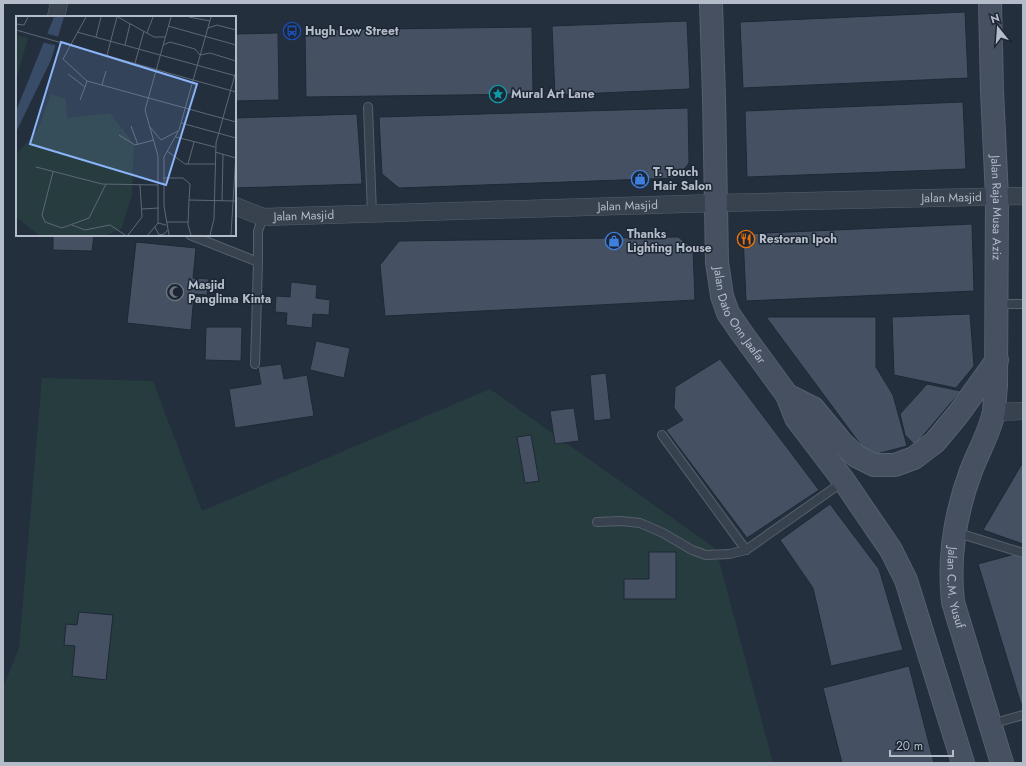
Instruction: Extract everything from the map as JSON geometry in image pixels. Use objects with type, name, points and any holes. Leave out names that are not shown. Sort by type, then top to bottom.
[{"type":"main road","name":"Jalan Dato Onn Jaafar","points":[[711,3],[717,262],[722,296],[728,313],[787,395],[796,418],[844,481]]},
{"type":"main road","name":"Jalan Raja Musa Aziz","points":[[990,3],[997,197],[997,304],[994,412]]},
{"type":"main road","points":[[787,395],[813,408],[856,456],[874,465],[895,465],[914,458],[936,442],[959,413],[996,360]]},
{"type":"main road","name":"Jalan C.M. Yusuf","points":[[994,412],[971,471],[954,532],[951,566],[953,602],[1002,763]]},
{"type":"main road","points":[[844,481],[891,550],[906,580],[963,763]]},
{"type":"street","points":[[56,16],[59,3]]},
{"type":"street","name":"Jalan Masjid","points":[[236,206],[263,217],[716,203],[1023,196]]},
{"type":"street","points":[[994,412],[1023,411]]},
{"type":"lane","points":[[368,107],[372,214]]},
{"type":"lane","points":[[255,364],[258,231],[263,217]]},
{"type":"lane","points":[[193,236],[258,262]]},
{"type":"lane","points":[[997,304],[1023,304]]},
{"type":"lane","points":[[662,435],[746,550]]},
{"type":"lane","points":[[597,522],[621,521],[640,524],[663,533],[692,550],[706,555],[729,554],[746,550],[844,481]]},
{"type":"lane","points":[[954,532],[1023,553]]},
{"type":"lane","points":[[990,724],[1023,714]]},
{"type":"green space","points":[[42,378],[153,381],[202,511],[490,389],[716,549],[773,763],[3,763],[3,687],[19,648]]},
{"type":"building","points":[[965,12],[968,78],[743,88],[740,22]]},
{"type":"building","points":[[687,21],[690,89],[555,95],[552,26]]},
{"type":"building","points":[[532,27],[533,94],[306,97],[305,30]]},
{"type":"building","points":[[278,33],[279,100],[236,101],[236,34]]},
{"type":"building","points":[[963,102],[966,169],[747,177],[745,111]]},
{"type":"building","points":[[688,108],[689,163],[677,178],[399,188],[382,174],[379,117]]},
{"type":"building","points":[[357,114],[362,184],[236,188],[236,118]]},
{"type":"building","points":[[972,224],[974,291],[746,301],[743,234]]},
{"type":"building","points":[[53,236],[94,236],[92,251],[53,250]]},
{"type":"building","points":[[678,237],[693,248],[695,300],[385,316],[380,265],[399,241]]},
{"type":"building","points":[[136,242],[196,248],[193,278],[209,279],[207,295],[194,294],[191,330],[127,323]]},
{"type":"building","points":[[291,282],[317,285],[316,298],[330,300],[329,315],[313,314],[312,328],[286,325],[287,313],[275,312],[276,296],[290,297]]},
{"type":"building","points":[[970,314],[974,366],[956,388],[894,375],[892,317]]},
{"type":"building","points":[[766,317],[876,317],[876,367],[893,395],[907,446],[869,456]]},
{"type":"building","points":[[206,327],[242,327],[241,361],[205,360]]},
{"type":"building","points":[[316,341],[350,348],[344,378],[310,370]]},
{"type":"building","points":[[720,359],[819,490],[747,538],[666,430],[683,420],[674,408],[675,387]]},
{"type":"building","points":[[281,364],[284,379],[307,375],[314,416],[235,428],[229,389],[261,384],[258,367]]},
{"type":"building","points":[[606,373],[611,419],[594,421],[590,375]]},
{"type":"building","points":[[927,384],[961,391],[915,445],[905,435],[900,414]]},
{"type":"building","points":[[574,408],[579,441],[555,444],[550,411]]},
{"type":"building","points":[[531,435],[539,481],[525,483],[517,437]]},
{"type":"building","points":[[1023,462],[1023,544],[983,530]]},
{"type":"building","points":[[830,504],[879,569],[903,650],[831,666],[813,588],[780,540]]},
{"type":"building","points":[[649,552],[676,552],[676,599],[624,599],[624,579],[649,579]]},
{"type":"building","points":[[1015,554],[1023,557],[1023,704],[1021,704],[978,564]]},
{"type":"building","points":[[79,612],[113,615],[106,680],[72,676],[75,646],[64,645],[66,624],[77,625]]},
{"type":"building","points":[[909,666],[934,763],[842,763],[823,688]]},
{"type":"place","name":"Hugh Low Street","points":[[292,31]]},
{"type":"place","name":"Mural Art Lane","points":[[498,94]]},
{"type":"place","name":"T. Touch Hair Salon","points":[[640,179]]},
{"type":"place","name":"Restoran Ipoh","points":[[746,239]]},
{"type":"place","name":"Thanks Lighting House","points":[[614,241]]},
{"type":"place","name":"Masjid Panglima Kinta","points":[[175,292]]}]
